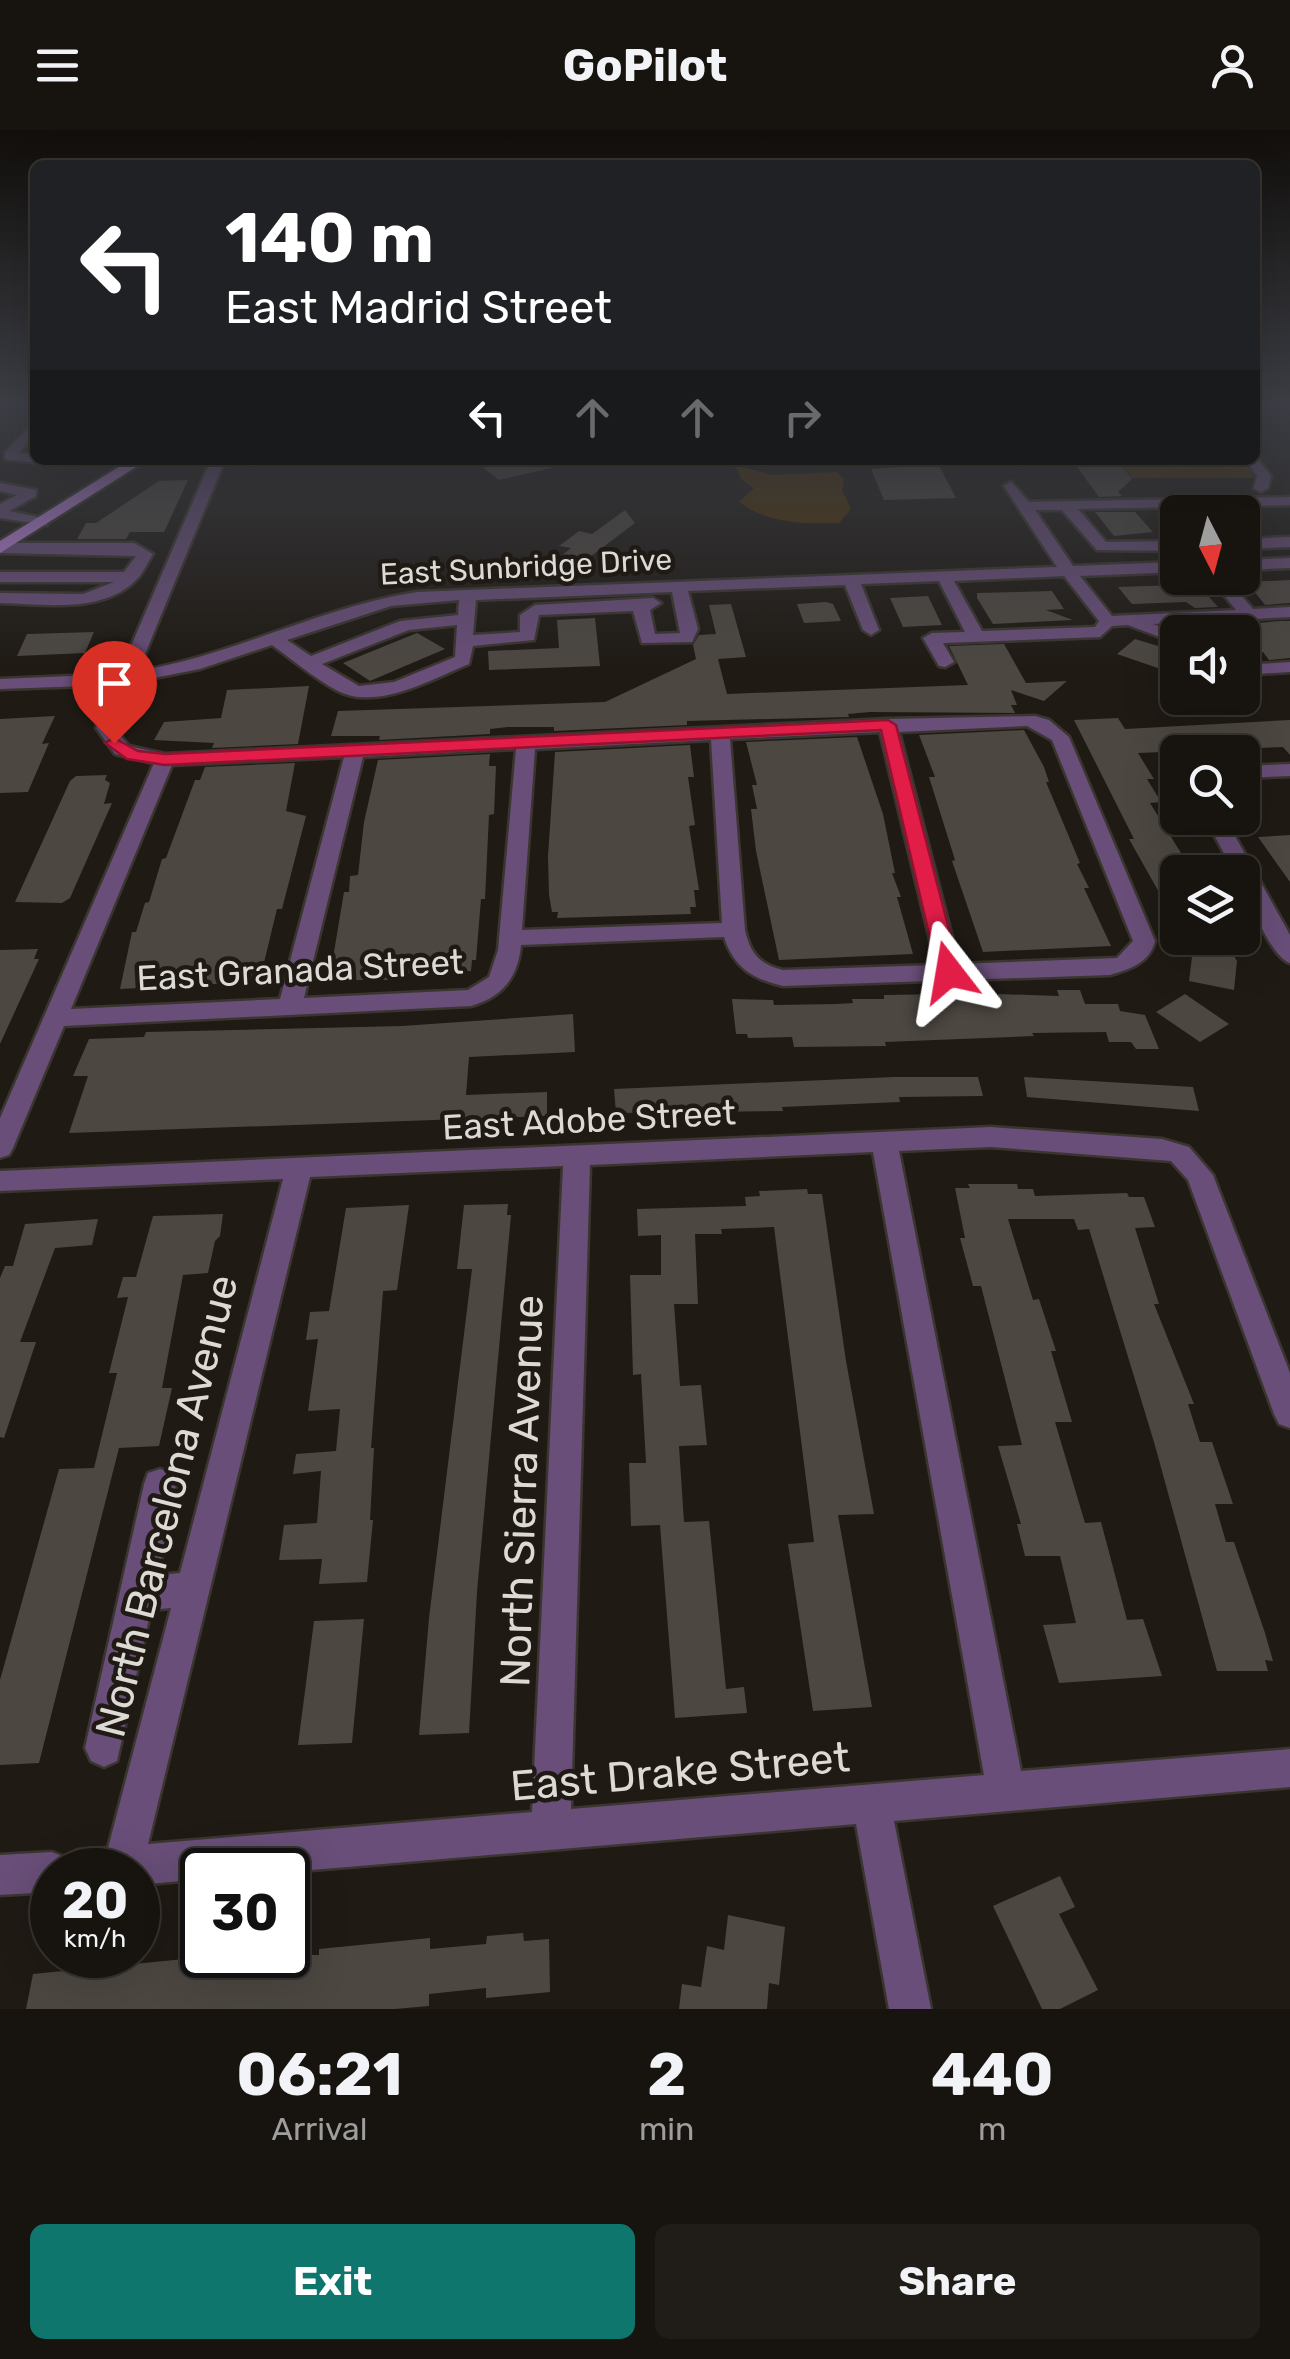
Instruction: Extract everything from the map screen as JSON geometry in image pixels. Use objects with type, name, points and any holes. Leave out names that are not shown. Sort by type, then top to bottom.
[{"type":"main road","points":[[0,548],[90,492]]},
{"type":"street","points":[[0,512],[31,492]]},
{"type":"street","points":[[204,492],[107,720],[107,735],[133,755],[165,760],[355,750],[1012,719],[1042,724],[1060,737],[1144,941],[1136,957],[1110,967],[783,978],[766,975],[742,958],[734,930],[720,733]]},
{"type":"street","points":[[1015,492],[1068,572],[1107,621]]},
{"type":"street","points":[[1025,506],[1262,494],[1290,501]]},
{"type":"street","points":[[1262,494],[1277,515]]},
{"type":"street","points":[[1066,505],[1102,547],[1159,547]]},
{"type":"street","points":[[0,512],[42,522]]},
{"type":"street","points":[[1260,543],[1290,542]]},
{"type":"street","points":[[0,548],[134,548],[145,554],[136,571],[111,594],[0,598]]},
{"type":"street","points":[[0,577],[39,548]]},
{"type":"street","points":[[1260,560],[1264,564]]},
{"type":"street","points":[[1260,564],[1290,562]]},
{"type":"street","name":"East Sunbridge Drive","points":[[0,684],[124,677],[200,664],[368,604],[468,594],[680,594],[851,580],[1160,568]]},
{"type":"street","points":[[0,577],[170,570]]},
{"type":"street","points":[[944,576],[976,636]]},
{"type":"street","points":[[851,580],[871,630]]},
{"type":"street","points":[[273,638],[351,690],[386,689],[463,660],[468,594]]},
{"type":"street","points":[[466,641],[528,636],[528,616],[536,610],[642,606],[680,594],[690,629],[681,640],[648,639],[642,606]]},
{"type":"street","points":[[1233,595],[1249,614]]},
{"type":"street","points":[[1107,621],[1290,612]]},
{"type":"street","points":[[310,663],[413,623],[467,620]]},
{"type":"street","points":[[1127,620],[1160,632]]},
{"type":"street","points":[[945,662],[932,638],[1100,632],[1107,621]]},
{"type":"street","points":[[1029,634],[1042,658]]},
{"type":"street","points":[[1260,669],[1290,667]]},
{"type":"street","points":[[888,725],[949,972]]},
{"type":"street","points":[[510,938],[526,742]]},
{"type":"street","points":[[290,1007],[355,750]]},
{"type":"street","points":[[0,1148],[165,760]]},
{"type":"street","points":[[1260,771],[1290,770]]},
{"type":"street","points":[[1225,835],[1290,956]]},
{"type":"street","name":"East Granada Street","points":[[56,1018],[471,998],[490,992],[501,982],[508,968],[510,938],[734,930]]},
{"type":"street","name":"East Adobe Street","points":[[0,1181],[1025,1138],[1162,1149],[1180,1154],[1200,1175],[1290,1414]]},
{"type":"street","points":[[884,1142],[1006,1792]]},
{"type":"street","name":"North Sierra Avenue","points":[[550,1831],[578,1155]]},
{"type":"street","name":"North Barcelona Avenue","points":[[128,1848],[299,1168]]},
{"type":"street","points":[[104,1748],[160,1484]]},
{"type":"street","points":[[136,1594],[193,1589]]},
{"type":"street","name":"East Drake Street","points":[[160,1864],[1290,1768]]},
{"type":"street","points":[[872,1804],[910,2009]]},
{"type":"street","points":[[0,1875],[30,1873]]},
{"type":"shaded area","points":[[750,492],[843,492],[851,509],[839,523],[800,523],[762,515],[739,502]]},
{"type":"building","points":[[143,492],[183,492],[164,532],[130,532],[126,539],[77,539],[86,523],[96,523]]},
{"type":"building","points":[[881,492],[953,492],[956,498],[884,500]]},
{"type":"building","points":[[1095,492],[1118,492],[1122,496],[1099,497]]},
{"type":"building","points":[[625,510],[635,523],[574,569],[551,564],[571,548],[559,546],[579,531],[592,534]]},
{"type":"building","points":[[1095,512],[1135,512],[1153,532],[1114,536]]},
{"type":"building","points":[[1290,580],[1290,603],[1265,605],[1257,595],[1260,581]]},
{"type":"building","points":[[1160,586],[1160,595],[1207,595],[1218,607],[1195,608],[1186,602],[1132,604],[1118,587]]},
{"type":"building","points":[[1052,591],[1064,609],[1046,610],[1073,620],[993,624],[977,598],[977,593]]},
{"type":"building","points":[[928,596],[942,625],[903,627],[890,598]]},
{"type":"building","points":[[731,604],[746,657],[718,659],[727,694],[968,685],[949,646],[1004,644],[1026,683],[1067,681],[1044,701],[1011,690],[1017,705],[1011,705],[1015,713],[870,712],[848,714],[849,717],[687,721],[687,725],[554,731],[554,727],[508,727],[490,729],[490,734],[379,740],[380,736],[331,736],[338,711],[605,702],[696,659],[693,645],[699,635],[716,634],[709,605]]},
{"type":"building","points":[[797,604],[833,604],[841,621],[804,623]]},
{"type":"building","points":[[595,618],[600,666],[489,670],[488,651],[559,648],[557,620]]},
{"type":"building","points":[[1290,621],[1290,658],[1269,660],[1260,652],[1260,623]]},
{"type":"building","points":[[94,632],[85,653],[17,656],[27,634]]},
{"type":"building","points":[[417,633],[445,649],[370,681],[343,663]]},
{"type":"building","points":[[1135,639],[1160,647],[1160,669],[1117,654]]},
{"type":"building","points":[[309,686],[298,744],[212,748],[214,743],[154,740],[164,722],[221,718],[227,690]]},
{"type":"building","points":[[55,716],[42,744],[49,743],[28,792],[0,793],[0,719]]},
{"type":"building","points":[[1118,718],[1125,729],[1290,720],[1290,755],[1283,747],[1260,748],[1260,735],[1160,735],[1160,752],[1138,753],[1154,779],[1147,779],[1160,800],[1150,803],[1160,819],[1160,835],[1170,835],[1181,853],[1160,855],[1160,894],[1129,839],[1134,839],[1074,720]]},
{"type":"building","points":[[1024,730],[1044,767],[1046,782],[1089,888],[1084,888],[1111,946],[983,952],[952,861],[955,860],[929,777],[935,777],[919,735]]},
{"type":"building","points":[[857,737],[883,814],[892,873],[901,897],[897,897],[913,954],[779,960],[756,851],[751,809],[757,809],[752,785],[757,785],[746,742]]},
{"type":"building","points":[[690,745],[694,777],[688,777],[695,825],[689,826],[699,890],[694,890],[696,907],[690,907],[691,914],[557,918],[549,895],[548,856],[555,752]]},
{"type":"building","points":[[490,754],[489,766],[496,766],[494,814],[489,815],[485,899],[481,899],[476,960],[472,960],[471,971],[390,974],[389,980],[336,980],[338,970],[331,970],[344,892],[349,892],[350,876],[358,875],[364,822],[378,760]]},
{"type":"building","points":[[295,763],[286,811],[306,816],[261,975],[254,977],[253,982],[120,989],[132,932],[136,932],[145,903],[149,902],[162,859],[166,858],[195,780],[200,780],[205,767]]},
{"type":"building","points":[[107,775],[105,780],[110,783],[104,804],[112,803],[70,898],[62,903],[15,902],[70,781],[76,776]]},
{"type":"building","points":[[1290,835],[1290,882],[1258,837]]},
{"type":"building","points":[[38,949],[34,959],[39,959],[0,1044],[0,950]]},
{"type":"building","points":[[1233,955],[1237,961],[1234,990],[1189,981],[1192,957]]},
{"type":"building","points":[[1057,990],[1080,990],[1085,1004],[1118,1004],[1120,1011],[1145,1015],[1159,1049],[1136,1049],[1131,1042],[1109,1042],[1106,1032],[885,1042],[886,1046],[794,1047],[792,1037],[748,1038],[747,1034],[736,1034],[732,999],[773,1000],[774,1005],[853,1003],[852,999],[884,999],[884,995],[952,994],[954,1000],[999,1000],[998,994],[1059,996]]},
{"type":"building","points":[[1185,994],[1229,1024],[1200,1042],[1156,1012]]},
{"type":"building","points":[[573,1014],[575,1052],[469,1057],[466,1095],[547,1092],[547,1116],[69,1133],[88,1076],[73,1076],[89,1039],[144,1037],[146,1032],[402,1026]]},
{"type":"building","points":[[978,1077],[983,1096],[899,1097],[900,1102],[782,1107],[783,1111],[616,1113],[614,1089]]},
{"type":"building","points":[[1024,1077],[1193,1087],[1199,1111],[1027,1097]]},
{"type":"building","points":[[968,1184],[1017,1184],[1018,1189],[1033,1189],[1035,1196],[1127,1193],[1129,1197],[1144,1197],[1155,1227],[1135,1228],[1159,1304],[1154,1304],[1194,1404],[1188,1404],[1200,1442],[1212,1442],[1233,1504],[1215,1504],[1226,1542],[1234,1542],[1265,1633],[1273,1661],[1265,1660],[1268,1671],[1217,1671],[1154,1442],[1089,1229],[1078,1230],[1074,1219],[1008,1219],[1033,1300],[1039,1299],[1056,1351],[1051,1351],[1072,1422],[1055,1422],[1085,1523],[1101,1522],[1127,1620],[1143,1619],[1162,1676],[1059,1683],[1043,1625],[1076,1623],[1060,1556],[1025,1556],[1017,1524],[1021,1524],[998,1446],[1022,1445],[981,1286],[973,1286],[960,1238],[965,1238],[955,1188],[970,1188]]},
{"type":"building","points":[[807,1189],[808,1194],[822,1194],[846,1361],[874,1514],[838,1515],[872,1707],[813,1711],[788,1544],[814,1542],[774,1227],[721,1229],[722,1234],[695,1234],[698,1304],[674,1304],[680,1386],[701,1385],[707,1445],[679,1446],[684,1522],[709,1521],[726,1689],[744,1687],[747,1713],[675,1718],[660,1525],[631,1526],[629,1463],[646,1463],[641,1374],[633,1375],[630,1275],[661,1275],[661,1235],[638,1236],[637,1209],[746,1206],[745,1197],[760,1196],[759,1191]]},
{"type":"building","points":[[508,1204],[507,1215],[511,1215],[477,1592],[469,1733],[419,1735],[429,1618],[472,1269],[457,1269],[464,1205]]},
{"type":"building","points":[[409,1205],[397,1290],[383,1291],[371,1448],[373,1520],[367,1582],[319,1584],[322,1559],[279,1560],[284,1525],[317,1523],[321,1471],[293,1474],[296,1454],[336,1451],[340,1409],[308,1411],[318,1339],[306,1340],[310,1312],[329,1311],[346,1208]]},
{"type":"building","points":[[223,1214],[208,1273],[183,1275],[162,1388],[172,1388],[159,1446],[119,1448],[39,1763],[0,1765],[0,1680],[59,1469],[94,1468],[117,1373],[109,1373],[128,1297],[117,1298],[123,1277],[136,1277],[153,1216]]},
{"type":"building","points":[[98,1219],[92,1245],[55,1248],[20,1342],[36,1342],[4,1438],[0,1437],[0,1278],[5,1266],[13,1266],[25,1224]]},
{"type":"building","points":[[364,1619],[352,1743],[298,1745],[314,1621]]},
{"type":"building","points":[[1060,1876],[1075,1907],[1059,1914],[1098,1990],[1060,2009],[1042,2009],[993,1906]]},
{"type":"building","points":[[728,1915],[785,1927],[779,1985],[769,1983],[767,2009],[679,2009],[682,1984],[701,1987],[707,1946],[724,1950]]},
{"type":"building","points":[[523,1933],[524,1941],[549,1939],[550,1992],[486,1998],[486,1988],[429,1994],[429,2006],[395,2009],[26,2009],[32,1978],[160,1978],[160,1961],[180,1959],[180,1978],[310,1978],[310,1955],[319,1955],[319,1949],[430,1938],[430,1949],[486,1944],[487,1936]]},
{"type":"route","points":[[114,743],[133,755],[165,760],[888,725],[949,972]]}]
